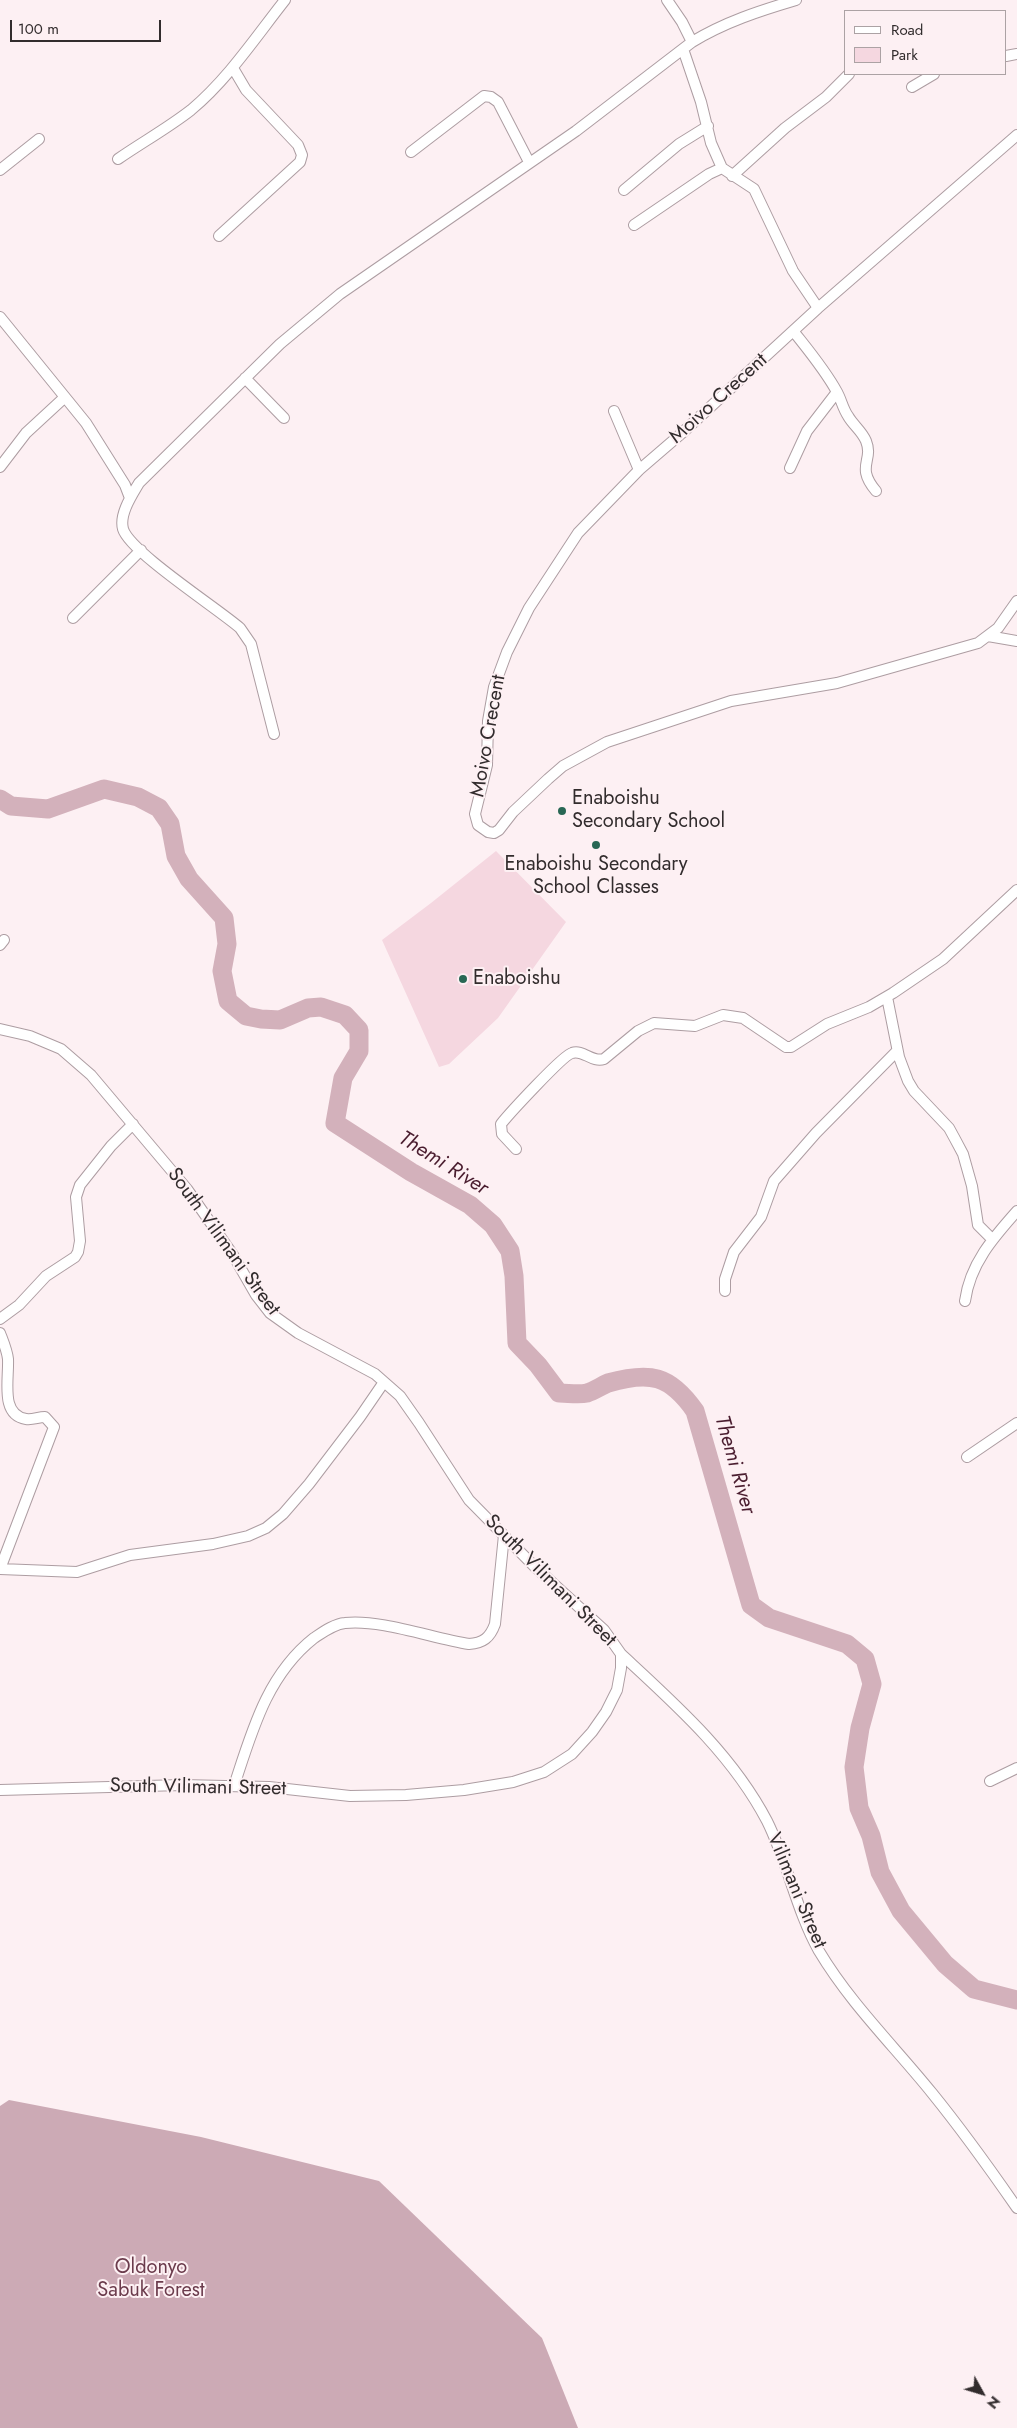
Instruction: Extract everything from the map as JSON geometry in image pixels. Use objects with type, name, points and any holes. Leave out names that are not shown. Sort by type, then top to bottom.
[{"type":"street","points":[[118,159],[190,111],[233,68],[285,0]]},
{"type":"street","points":[[666,0],[682,22],[692,42]]},
{"type":"street","points":[[274,734],[251,644],[240,628],[141,550],[129,538],[122,527],[130,498],[139,483],[297,329],[340,294],[576,131],[692,42],[737,18],[796,0]]},
{"type":"street","points":[[683,49],[708,126],[711,144],[722,168],[754,189],[793,271],[818,308]]},
{"type":"street","points":[[218,236],[300,162],[302,156],[298,146],[246,90],[233,68]]},
{"type":"street","points":[[732,176],[785,128],[826,97],[848,75]]},
{"type":"street","points":[[912,87],[932,75]]},
{"type":"street","points":[[411,152],[484,96],[491,97],[498,102],[529,162]]},
{"type":"street","points":[[624,190],[679,144],[708,126]]},
{"type":"street","name":"Moivo Crecent","points":[[1017,135],[818,308],[794,332],[639,470],[578,533],[529,608],[507,652],[494,687],[488,721],[487,765],[475,814],[478,826],[488,832],[494,833],[499,830],[532,792],[563,766],[607,742],[731,701],[838,683],[978,643],[998,628],[1017,601]]},
{"type":"street","points":[[0,170],[39,139]]},
{"type":"street","points":[[634,225],[709,174],[722,168]]},
{"type":"street","points":[[1,321],[86,423],[125,485],[130,498]]},
{"type":"street","points":[[794,332],[821,366],[837,392],[848,416],[860,430],[867,443],[865,475],[876,491]]},
{"type":"street","points":[[245,378],[284,418]]},
{"type":"street","points":[[790,468],[807,431],[837,392]]},
{"type":"street","points":[[0,467],[26,433],[65,397]]},
{"type":"street","points":[[614,411],[639,470]]},
{"type":"street","points":[[73,618],[141,550]]},
{"type":"street","points":[[988,636],[1017,641]]},
{"type":"street","points":[[516,1149],[502,1134],[501,1124],[566,1056],[577,1052],[598,1061],[604,1059],[638,1031],[654,1022],[695,1026],[723,1015],[744,1018],[786,1047],[791,1047],[827,1024],[887,997],[943,959],[1017,890]]},
{"type":"street","points":[[887,997],[898,1051],[914,1091],[949,1128],[959,1146],[972,1186],[978,1225],[992,1239]]},
{"type":"street","name":"South Vilimani Street","points":[[0,1028],[47,1042],[70,1055],[92,1075],[134,1124],[202,1210],[233,1255],[256,1295],[270,1313],[298,1333],[375,1374],[400,1396],[469,1500],[534,1566],[604,1630],[621,1654],[621,1668],[617,1690],[606,1712],[592,1732],[572,1754],[544,1772],[513,1782],[464,1790],[406,1795],[350,1796],[269,1786],[121,1785],[0,1790]]},
{"type":"street","points":[[725,1291],[725,1279],[734,1252],[761,1217],[774,1181],[816,1133],[898,1051]]},
{"type":"street","points":[[0,1319],[19,1305],[46,1276],[75,1257],[80,1241],[76,1197],[80,1185],[106,1153],[134,1124]]},
{"type":"street","points":[[965,1301],[970,1277],[992,1239],[1017,1211]]},
{"type":"street","points":[[0,1332],[8,1359],[6,1396],[10,1412],[24,1419],[45,1417],[54,1427],[0,1569],[77,1572],[130,1556],[213,1544],[248,1536],[266,1528],[283,1514],[309,1484],[384,1382]]},
{"type":"street","points":[[967,1457],[1017,1423]]},
{"type":"street","points":[[234,1786],[258,1714],[274,1682],[288,1662],[321,1633],[344,1623],[364,1624],[469,1644],[478,1644],[488,1637],[495,1624],[504,1535]]},
{"type":"street","name":"Vilimani Street","points":[[621,1654],[701,1731],[751,1795],[779,1847],[806,1924],[819,1950],[860,2007],[932,2093],[1017,2208]]},
{"type":"street","points":[[990,1781],[1017,1768]]},
{"type":"green space","name":"Enaboishu","points":[[496,851],[566,922],[498,1018],[449,1064],[439,1067],[382,940]]},
{"type":"green space","name":"Oldonyo Sabuk Forest","points":[[9,2100],[201,2137],[379,2181],[542,2338],[578,2428],[0,2428],[0,2106]]},
{"type":"waterway","name":"Themi River","points":[[0,799],[11,806],[48,809],[104,789],[138,797],[159,808],[170,824],[176,856],[189,879],[224,918],[227,944],[222,971],[228,1001],[246,1016],[261,1019],[280,1020],[308,1008],[321,1007],[345,1015],[359,1030],[359,1051],[343,1078],[335,1123],[411,1172],[470,1205],[493,1225],[510,1251],[514,1276],[517,1343],[538,1365],[559,1393],[584,1394],[608,1383],[623,1379],[647,1377],[668,1383],[686,1399],[695,1411],[751,1605],[769,1618],[847,1644],[865,1659],[872,1684],[860,1728],[854,1767],[859,1808],[871,1836],[880,1872],[901,1911],[945,1964],[974,1989],[1017,2000]]},
{"type":"place","name":"Enaboishu Secondary School","points":[[562,811]]},
{"type":"place","name":"Enaboishu Secondary School Classes","points":[[596,845]]},
{"type":"place","name":"Enaboishu","points":[[463,979]]}]
